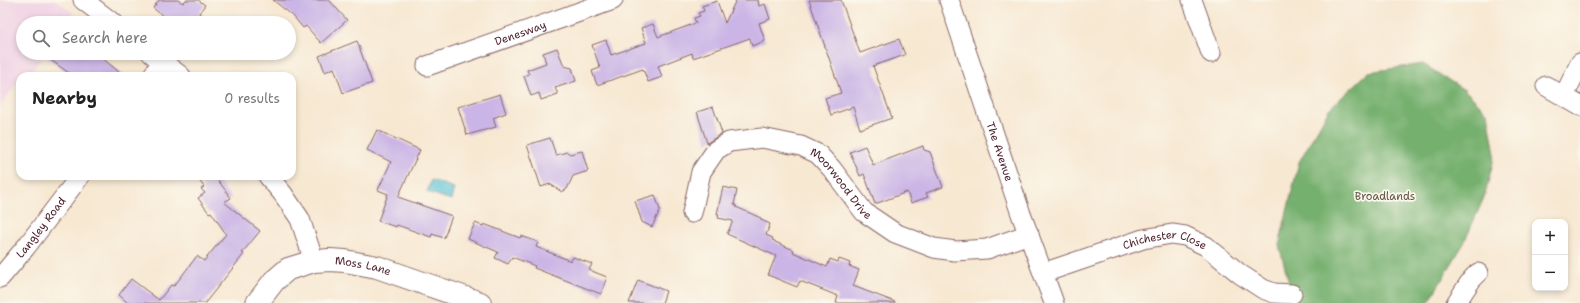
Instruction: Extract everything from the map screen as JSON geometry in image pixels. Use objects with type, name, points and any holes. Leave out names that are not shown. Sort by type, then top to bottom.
[{"type":"street","points":[[83,0],[103,16]]},
{"type":"street","name":"Denesway","points":[[427,66],[614,0]]},
{"type":"street","name":"The Avenue","points":[[949,0],[1054,303]]},
{"type":"street","points":[[1192,0],[1211,53]]},
{"type":"street","points":[[1546,86],[1572,101],[1580,63]]},
{"type":"street","points":[[155,64],[172,72]]},
{"type":"street","name":"Moorwood Drive","points":[[692,212],[702,172],[716,150],[729,142],[762,138],[801,146],[818,154],[832,169],[864,212],[894,233],[934,248],[955,251],[987,249],[1029,234]]},
{"type":"street","name":"Langley Road","points":[[0,278],[36,236],[77,180]]},
{"type":"street","points":[[271,180],[300,219],[314,262]]},
{"type":"street","name":"Chichester Close","points":[[1043,273],[1143,239],[1157,236],[1178,235],[1195,240],[1206,246],[1251,282],[1279,297]]},
{"type":"street","name":"Moss Lane","points":[[257,303],[274,281],[288,270],[314,262],[345,261],[377,267],[453,298],[480,303]]},
{"type":"street","points":[[1456,303],[1472,279],[1478,273]]},
{"type":"shaded area","points":[[0,0],[55,0],[74,13],[72,16],[16,16],[16,60],[40,60],[31,72],[16,72],[16,84],[0,106]]},
{"type":"green space","name":"Broadlands","points":[[1423,64],[1466,91],[1488,113],[1495,154],[1485,195],[1464,243],[1428,303],[1293,303],[1279,245],[1299,162],[1329,109],[1369,72]]},
{"type":"water","points":[[431,180],[454,188],[451,200],[427,192]]},
{"type":"building","points":[[159,0],[178,0],[183,3],[186,0],[198,0],[205,5],[199,13],[203,16],[163,16],[153,8]]},
{"type":"building","points":[[273,0],[329,0],[347,20],[321,43],[306,26],[303,28],[296,20],[296,16],[293,16]]},
{"type":"building","points":[[736,0],[758,0],[759,6],[765,4],[770,19],[759,23],[765,41],[752,46],[750,38],[693,58],[692,53],[658,66],[662,77],[648,82],[643,69],[597,85],[592,71],[600,68],[592,45],[606,40],[611,55],[646,43],[641,28],[653,24],[658,37],[696,23],[694,18],[700,16],[698,13],[704,11],[702,6],[717,1],[725,23]]},
{"type":"building","points":[[809,0],[841,0],[860,53],[899,39],[905,55],[873,66],[892,118],[860,129],[853,107],[831,115],[825,98],[841,93]]},
{"type":"building","points":[[357,41],[372,83],[343,93],[334,68],[325,72],[319,56]]},
{"type":"building","points":[[557,48],[564,66],[572,68],[576,81],[555,88],[558,94],[541,100],[539,93],[531,96],[524,76],[529,74],[527,70],[546,63],[543,53]]},
{"type":"building","points":[[51,60],[105,60],[119,72],[67,72]]},
{"type":"building","points":[[500,94],[506,113],[493,118],[496,127],[467,135],[458,107]]},
{"type":"building","points":[[713,107],[722,133],[707,143],[697,112]]},
{"type":"building","points":[[377,130],[420,150],[398,197],[452,216],[444,238],[432,234],[431,237],[397,225],[396,227],[378,221],[388,194],[378,190],[391,162],[367,150]]},
{"type":"building","points":[[550,138],[556,155],[567,152],[570,154],[582,151],[588,171],[573,176],[567,189],[562,192],[550,184],[541,187],[527,145]]},
{"type":"building","points":[[865,146],[873,165],[923,146],[924,150],[930,152],[943,187],[926,193],[928,197],[911,203],[907,192],[875,204],[864,174],[860,176],[850,152]]},
{"type":"building","points":[[199,180],[218,180],[231,198],[224,202],[260,231],[242,253],[244,254],[205,303],[128,303],[119,295],[131,279],[159,300],[171,285],[174,286],[197,256],[204,261],[226,234],[211,212],[209,213],[198,198],[205,193],[201,189],[204,187]]},
{"type":"building","points":[[723,187],[737,190],[734,205],[736,205],[736,207],[761,218],[761,220],[770,224],[766,235],[773,238],[772,240],[794,250],[793,252],[827,267],[830,259],[838,262],[839,259],[850,263],[849,266],[859,270],[853,286],[895,303],[836,303],[838,296],[800,281],[797,287],[768,275],[776,256],[727,234],[733,221],[718,218],[719,214],[717,214]]},
{"type":"building","points":[[655,195],[660,210],[652,227],[642,222],[635,201]]},
{"type":"building","points":[[475,223],[483,226],[484,224],[520,238],[521,236],[538,242],[536,247],[571,261],[573,257],[592,264],[589,270],[607,277],[601,294],[534,268],[535,266],[512,257],[508,264],[495,258],[498,252],[468,239]]},
{"type":"building","points":[[638,280],[666,291],[662,303],[629,303]]}]
